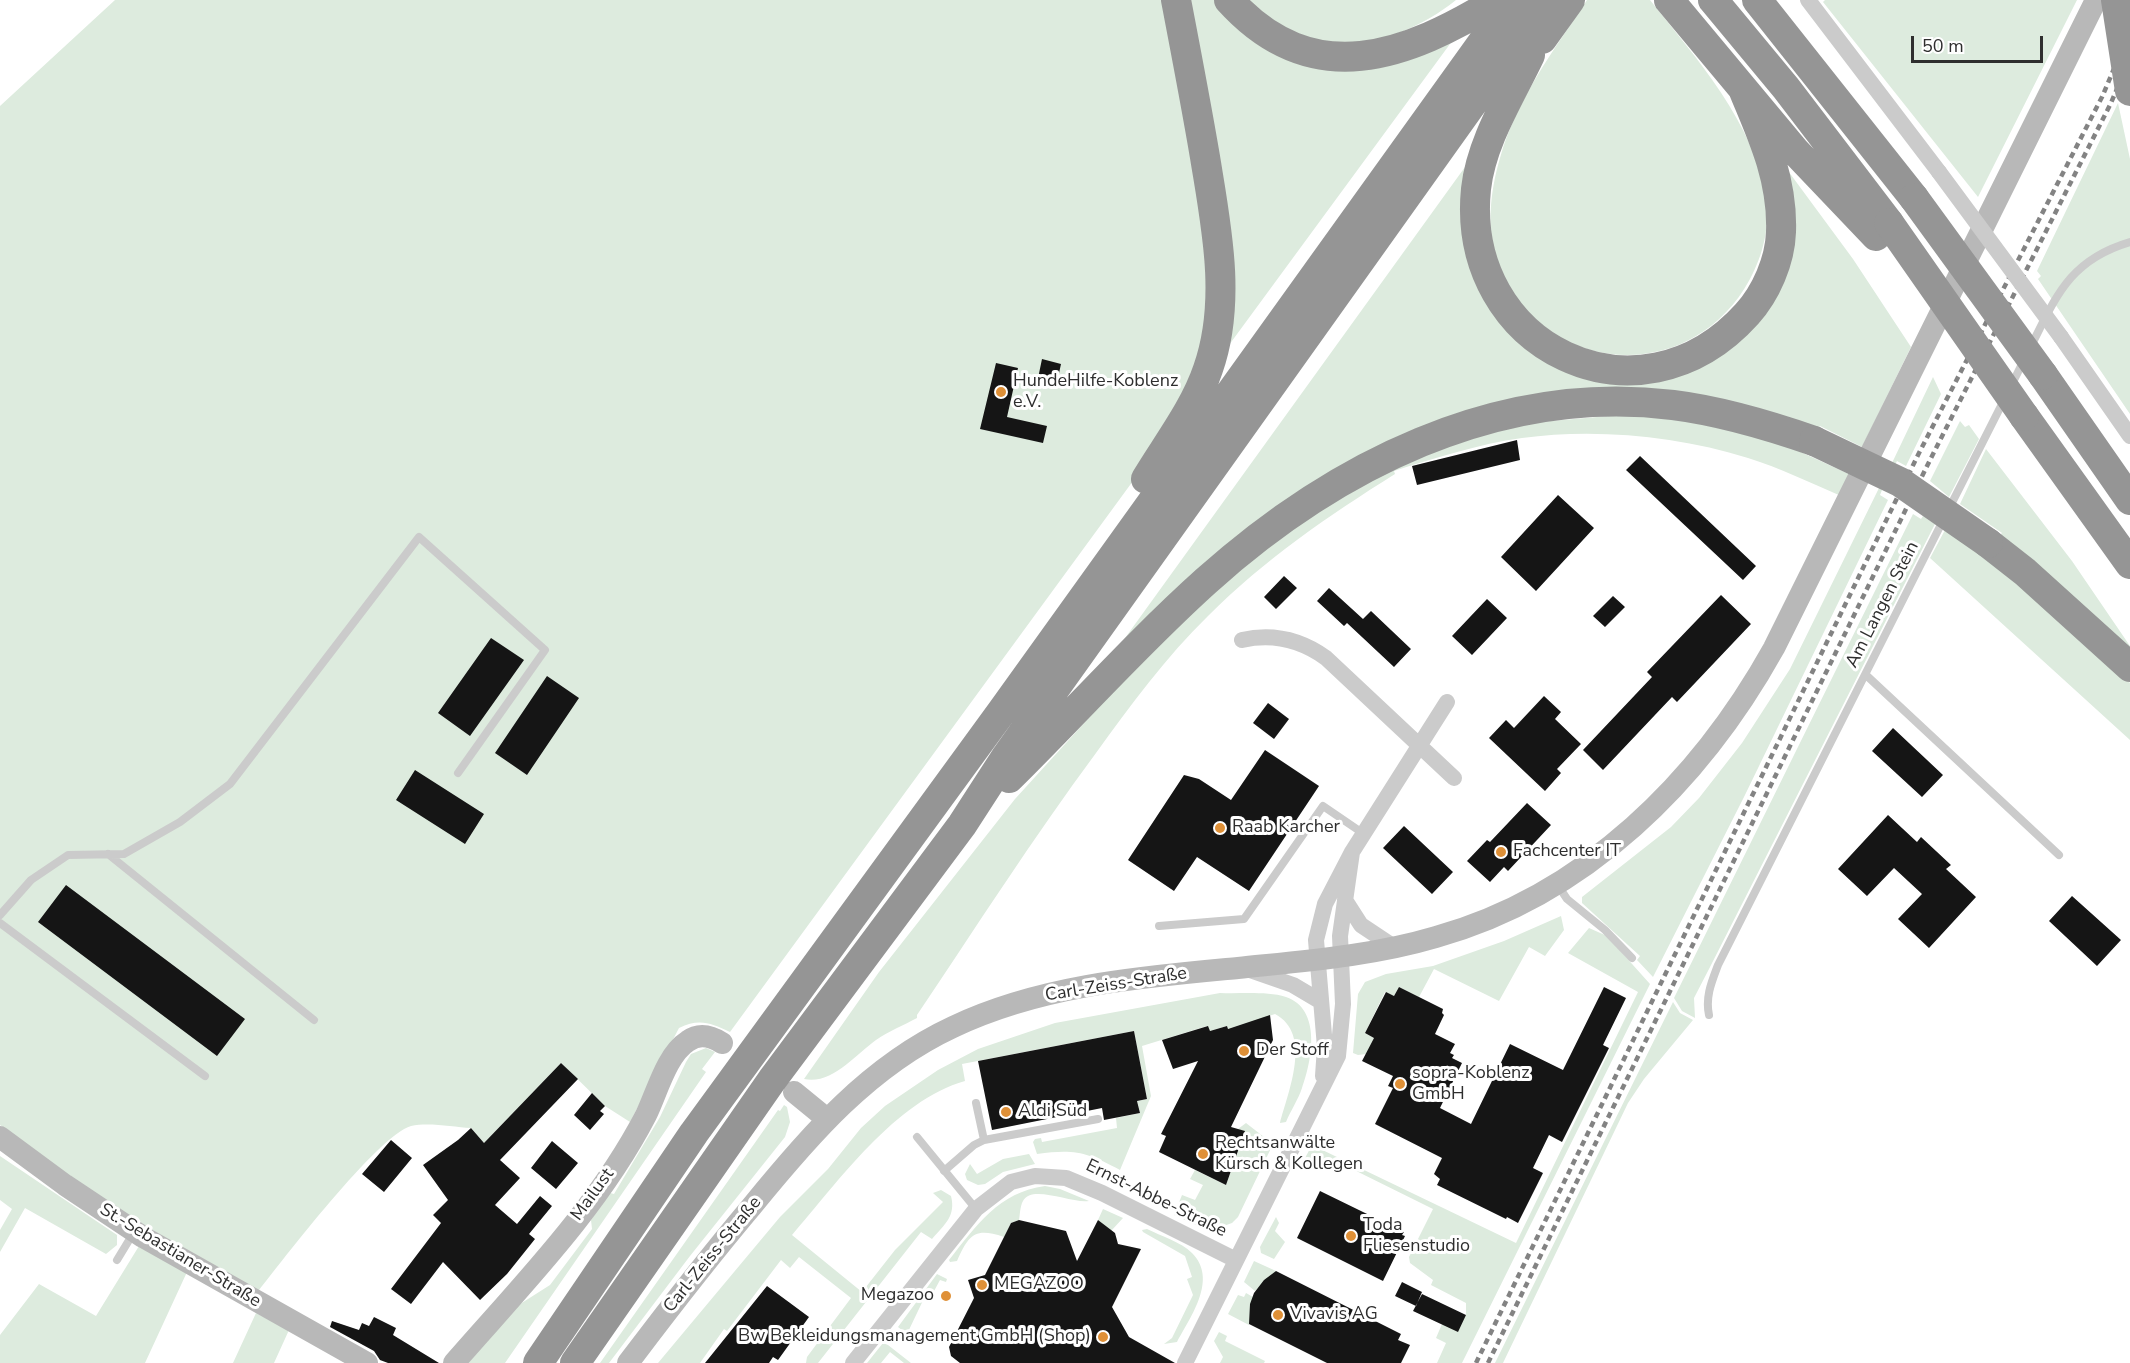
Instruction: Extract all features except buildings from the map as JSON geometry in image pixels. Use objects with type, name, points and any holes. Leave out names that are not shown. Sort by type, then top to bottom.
[{"type":"highway","points":[[1115,553],[1134,500],[1194,400],[1209,368],[1218,329],[1220,284],[1217,240],[1176,0]]},
{"type":"highway","points":[[1229,0],[1244,17],[1286,44],[1333,57],[1364,57],[1426,39],[1498,0]]},
{"type":"highway","points":[[538,1363],[694,1133],[1513,0]]},
{"type":"highway","points":[[575,1363],[772,1080],[962,825],[1006,757],[1546,0]]},
{"type":"highway","points":[[1313,326],[1342,303],[1382,257],[1570,0]]},
{"type":"highway","points":[[1669,0],[1795,151],[1883,229]]},
{"type":"highway","points":[[1713,0],[1786,88],[1883,229],[1953,316],[2130,564]]},
{"type":"highway","points":[[1757,0],[1914,198],[2043,375],[2130,500]]},
{"type":"highway","points":[[2116,0],[2130,91]]},
{"type":"highway","points":[[1530,55],[1484,154],[1476,187],[1477,242],[1484,269],[1497,297],[1512,317],[1546,347],[1572,360],[1596,366],[1623,369],[1648,368],[1671,364],[1695,354],[1735,327],[1765,289],[1776,264],[1781,235],[1781,208],[1777,176],[1743,89]]},
{"type":"highway","points":[[962,825],[1206,581],[1279,521],[1332,486],[1414,444],[1469,423],[1563,405],[1611,402],[1671,405],[1770,425],[1814,441],[1900,482],[1988,543],[2025,572],[2130,667]]},
{"type":"main road","name":"Carl-Zeiss-Straße","points":[[627,1363],[735,1226],[827,1119],[887,1066],[927,1040],[982,1014],[1037,997],[1094,984],[1340,957],[1435,938],[1483,921],[1557,884],[1614,844],[1660,804],[1715,741],[1755,682],[1798,604],[2096,0]]},
{"type":"main road","name":"Mailust","points":[[454,1363],[543,1261],[591,1201],[645,1117],[679,1050],[688,1041],[697,1037],[713,1038],[722,1043]]},
{"type":"main road","points":[[794,1092],[827,1119]]},
{"type":"main road","name":"St.-Sebastianer-Straße","points":[[0,1137],[64,1185],[135,1231],[355,1360]]},
{"type":"street","points":[[1808,0],[1940,172],[2061,337],[2130,436]]},
{"type":"street","points":[[1242,640],[1275,637],[1312,648],[1326,658],[1454,778]]},
{"type":"street","points":[[1321,1089],[1326,1057],[1317,960],[1317,931],[1324,904],[1352,852],[1447,702]]},
{"type":"street","points":[[1185,1363],[1334,1066],[1342,1032],[1340,957],[1352,852]]},
{"type":"street","points":[[1345,900],[1361,926],[1394,947]]},
{"type":"street","points":[[1242,967],[1293,985],[1320,1001]]},
{"type":"street","name":"Ernst-Abbe-Straße","points":[[853,1363],[976,1209],[1011,1182],[1035,1176],[1066,1178],[1108,1196],[1236,1260]]},
{"type":"lane","name":"Am Langen Stein","points":[[1709,1014],[1707,1005],[1710,985],[1718,965],[2060,289],[2105,251],[2130,242]]},
{"type":"lane","points":[[0,915],[31,880],[68,855],[124,854],[180,822],[230,784],[419,537],[545,650],[458,773]]},
{"type":"lane","points":[[1866,675],[2060,855]]},
{"type":"lane","points":[[1159,926],[1244,919],[1323,806],[1364,834]]},
{"type":"lane","points":[[108,854],[314,1020]]},
{"type":"lane","points":[[1557,884],[1567,899],[1605,930],[1632,958]]},
{"type":"lane","points":[[0,923],[205,1076]]},
{"type":"lane","points":[[976,1103],[984,1140]]},
{"type":"lane","points":[[944,1171],[974,1145],[984,1140],[1098,1119]]},
{"type":"lane","points":[[917,1137],[976,1209]]},
{"type":"lane","points":[[117,1260],[135,1231]]},
{"type":"green space","points":[[115,0],[1163,0],[1199,198],[1207,285],[1204,329],[1197,365],[1141,470],[730,1032],[699,1022],[679,1028],[630,1122],[605,1106],[561,1063],[484,1143],[471,1128],[418,1125],[396,1134],[354,1174],[256,1294],[72,1180],[0,1125],[0,106]]},
{"type":"green space","points":[[1183,0],[1218,0],[1300,59],[1461,29],[1218,360]]},
{"type":"green space","points":[[1249,0],[1456,0],[1431,17],[1405,30],[1378,39],[1351,43],[1324,41],[1298,34],[1273,20]]},
{"type":"green space","points":[[1587,0],[1650,0],[1704,68],[1737,118],[1760,171],[1766,199],[1767,220],[1764,240],[1759,260],[1750,279],[1725,314],[1694,338],[1658,351],[1621,355],[1585,348],[1551,331],[1522,305],[1500,268],[1492,241],[1492,199],[1500,158],[1507,137],[1537,76]]},
{"type":"green space","points":[[1825,0],[2077,0],[1978,197],[1823,2]]},
{"type":"green space","points":[[2118,103],[2130,159],[2130,414],[2038,279],[2041,276],[2037,271]]},
{"type":"green space","points":[[1478,149],[1484,292],[1612,376],[1758,313],[1783,164],[1853,259],[1911,347],[1862,447],[1820,426],[1818,430],[1730,404],[1440,421],[1107,663]]},
{"type":"green space","points":[[1933,377],[1941,394],[1906,466],[1897,461],[1895,465],[1892,463]]},
{"type":"green space","points":[[1632,414],[1755,431],[1851,475],[1841,496],[1772,466],[1721,450],[1665,439],[1607,434],[1522,438],[1441,456],[1394,471],[1395,474],[1321,523],[1251,576],[1208,616],[1163,665],[1050,817],[917,1018],[876,1040],[834,1073],[814,1080],[804,1079],[879,972],[1015,799],[1147,654],[1272,541],[1386,468],[1516,424]]},
{"type":"green space","points":[[1960,421],[1965,427],[1969,425],[1979,439],[1949,497],[1930,481]]},
{"type":"green space","points":[[1986,449],[2072,561],[2130,646],[2130,652],[1999,536],[2002,533],[1960,504]]},
{"type":"green space","points":[[1879,488],[1882,490],[1880,495],[1888,500],[1744,797],[1653,977],[1637,960],[1640,956],[1582,903],[1582,897],[1671,827],[1699,798],[1742,743],[1790,669]]},
{"type":"green space","points":[[1913,514],[1921,519],[1923,516],[1935,524],[1694,998],[1695,1018],[1682,1011],[1674,998]]},
{"type":"green space","points":[[1945,530],[2041,602],[2130,683],[2130,740],[1930,558]]},
{"type":"green space","points":[[1561,916],[1564,930],[1545,956],[1529,947],[1499,1001],[1434,969],[1419,997],[1399,987],[1394,996],[1385,992],[1365,1033],[1374,1038],[1366,1054],[1353,1053],[1358,994],[1365,982],[1386,974],[1433,966],[1504,941]]},
{"type":"green space","points":[[1589,928],[1607,936],[1650,984],[1462,1363],[1437,1363],[1446,1343],[1436,1338],[1442,1324],[1466,1315],[1466,1303],[1431,1285],[1433,1280],[1410,1263],[1409,1257],[1433,1209],[1334,1160],[1329,1170],[1325,1170],[1305,1158],[1312,1145],[1516,1243],[1638,992],[1568,953]]},
{"type":"green space","points":[[1220,993],[1278,995],[1297,1003],[1305,1012],[1310,1024],[1311,1037],[1309,1064],[1306,1077],[1286,1122],[1280,1123],[1292,1080],[1295,1049],[1293,1035],[1286,1023],[1275,1014],[1228,1029],[1227,1026],[1210,1031],[1207,1026],[1142,1046],[1151,1096],[1120,1170],[1080,1153],[1037,1154],[1033,1142],[1041,1138],[1042,1142],[1117,1128],[1116,1118],[1140,1113],[1137,1101],[1147,1099],[1134,1031],[962,1064],[965,1081],[940,1091],[915,1106],[892,1124],[849,1168],[792,1235],[862,1292],[895,1250],[943,1202],[933,1193],[941,1190],[951,1196],[951,1214],[945,1224],[932,1239],[921,1232],[818,1363],[806,1363],[807,1357],[851,1298],[799,1257],[790,1268],[781,1260],[727,1331],[724,1329],[700,1363],[658,1363],[780,1217],[828,1169],[861,1128],[885,1106],[938,1070],[978,1049],[1055,1023]]},
{"type":"green space","points":[[1673,1002],[1680,1013],[1693,1020],[1644,1079],[1628,1103],[1503,1363],[1495,1363]]},
{"type":"green space","points":[[706,1048],[715,1052],[702,1069],[706,1072],[505,1363],[468,1363],[517,1306],[550,1285],[592,1229],[591,1220],[610,1193],[614,1194],[660,1117],[691,1054]]},
{"type":"green space","points":[[784,1105],[787,1107],[790,1122],[785,1137],[690,1256],[609,1363],[600,1363],[778,1110],[780,1111]]},
{"type":"green space","points":[[1246,1123],[1273,1144],[1238,1217],[1232,1223],[1215,1229],[1205,1229],[1174,1215],[1182,1195],[1195,1200],[1203,1185],[1190,1179],[1195,1170],[1226,1185],[1245,1132],[1238,1129]]},
{"type":"green space","points":[[1029,1154],[1035,1164],[1003,1172],[985,1184],[978,1185],[967,1180],[965,1174],[970,1164],[977,1174],[1003,1159]]},
{"type":"green space","points":[[0,1156],[117,1235],[117,1245],[106,1254],[25,1208],[0,1252],[0,1230],[12,1209],[0,1200]]},
{"type":"green space","points":[[1045,1186],[1060,1189],[1089,1201],[1043,1194],[1028,1196],[1022,1203],[1019,1220],[1011,1223],[1004,1237],[979,1233],[969,1239],[957,1261],[950,1262],[949,1260],[969,1235],[990,1212],[1014,1195]]},
{"type":"green space","points":[[1103,1209],[1123,1218],[1111,1231],[1098,1220]]},
{"type":"green space","points":[[1276,1217],[1279,1223],[1275,1231],[1285,1242],[1274,1259],[1261,1253],[1260,1247]]},
{"type":"green space","points":[[1147,1229],[1177,1242],[1192,1253],[1203,1274],[1200,1298],[1177,1342],[1164,1344],[1172,1338],[1193,1295],[1187,1279],[1192,1277],[1185,1256],[1142,1230]]},
{"type":"green space","points":[[139,1246],[187,1272],[145,1363],[0,1363],[0,1335],[39,1284],[96,1316]]},
{"type":"green space","points":[[1254,1261],[1276,1271],[1255,1291],[1244,1282]]},
{"type":"green space","points":[[937,1274],[947,1279],[946,1282],[940,1280],[933,1293],[928,1290],[907,1334],[898,1327]]},
{"type":"green space","points":[[1246,1293],[1253,1297],[1249,1325],[1228,1314],[1238,1295],[1244,1297]]},
{"type":"green space","points":[[256,1313],[289,1330],[274,1363],[233,1363]]},
{"type":"green space","points":[[1219,1332],[1227,1336],[1225,1341],[1265,1361],[1264,1363],[1220,1363],[1223,1357],[1214,1341]]},
{"type":"green space","points":[[883,1343],[911,1363],[904,1363],[890,1352],[881,1363],[867,1363]]},
{"type":"railway","points":[[1476,1363],[1918,455],[2102,97],[2130,31]]},
{"type":"railway","points":[[1488,1363],[1930,460],[2111,103],[2130,58]]},
{"type":"place","name":"HundeHilfe-Koblenz e.V.","points":[[1001,392]]},
{"type":"place","name":"Raab Karcher","points":[[1220,828]]},
{"type":"place","name":"Fachcenter IT","points":[[1501,852]]},
{"type":"place","name":"Der Stoff","points":[[1244,1051]]},
{"type":"place","name":"sopra-Koblenz GmbH","points":[[1400,1084]]},
{"type":"place","name":"Aldi Süd","points":[[1006,1112]]},
{"type":"place","name":"Rechtsanwälte Kürsch & Kollegen","points":[[1203,1154]]},
{"type":"place","name":"Toda Fliesenstudio","points":[[1351,1236]]},
{"type":"place","name":"MEGAZOO","points":[[982,1285]]},
{"type":"place","name":"Megazoo","points":[[946,1296]]},
{"type":"place","name":"Vivavis AG","points":[[1278,1315]]},
{"type":"place","name":"Bw Bekleidungsmanagement GmbH (Shop)","points":[[1103,1337]]}]
